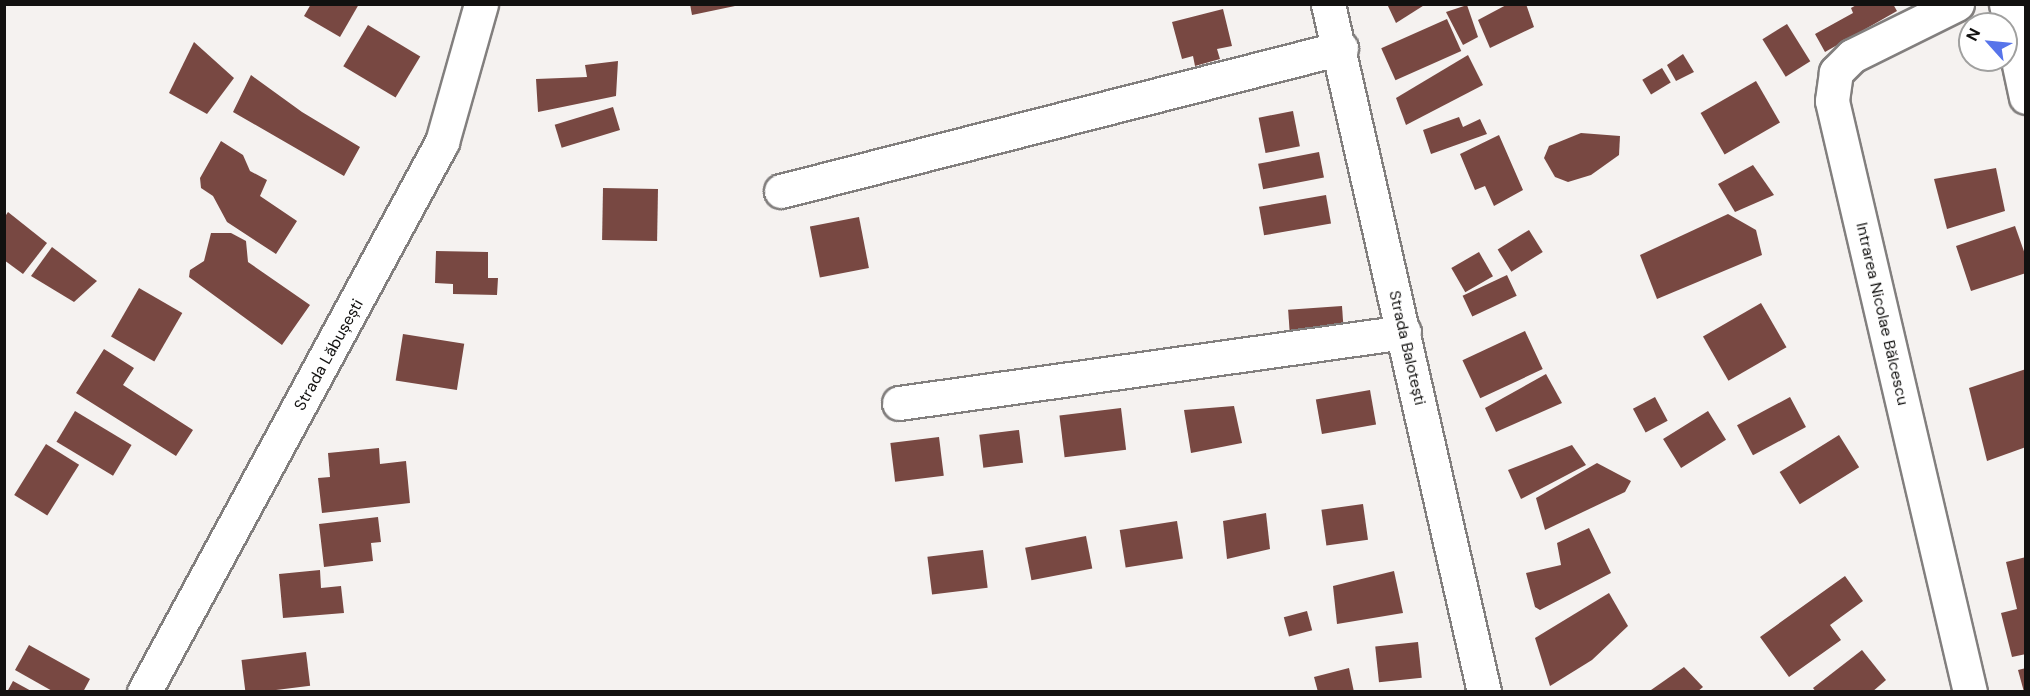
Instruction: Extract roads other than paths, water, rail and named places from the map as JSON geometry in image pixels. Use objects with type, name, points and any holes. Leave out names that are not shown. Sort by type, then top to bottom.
[{"type":"street","name":"Strada Lăbușești","points":[[144,692],[442,142],[481,4]]},
{"type":"street","name":"Strada Balotești","points":[[1328,4],[1341,48],[1484,692]]},
{"type":"street","name":"Intrarea Nicolae Bălcescu","points":[[1957,4],[1852,56],[1836,72],[1832,101],[1970,692]]},
{"type":"street","points":[[2006,4],[2025,97]]},
{"type":"street","points":[[781,191],[1341,48]]},
{"type":"street","points":[[899,403],[1404,332]]}]
